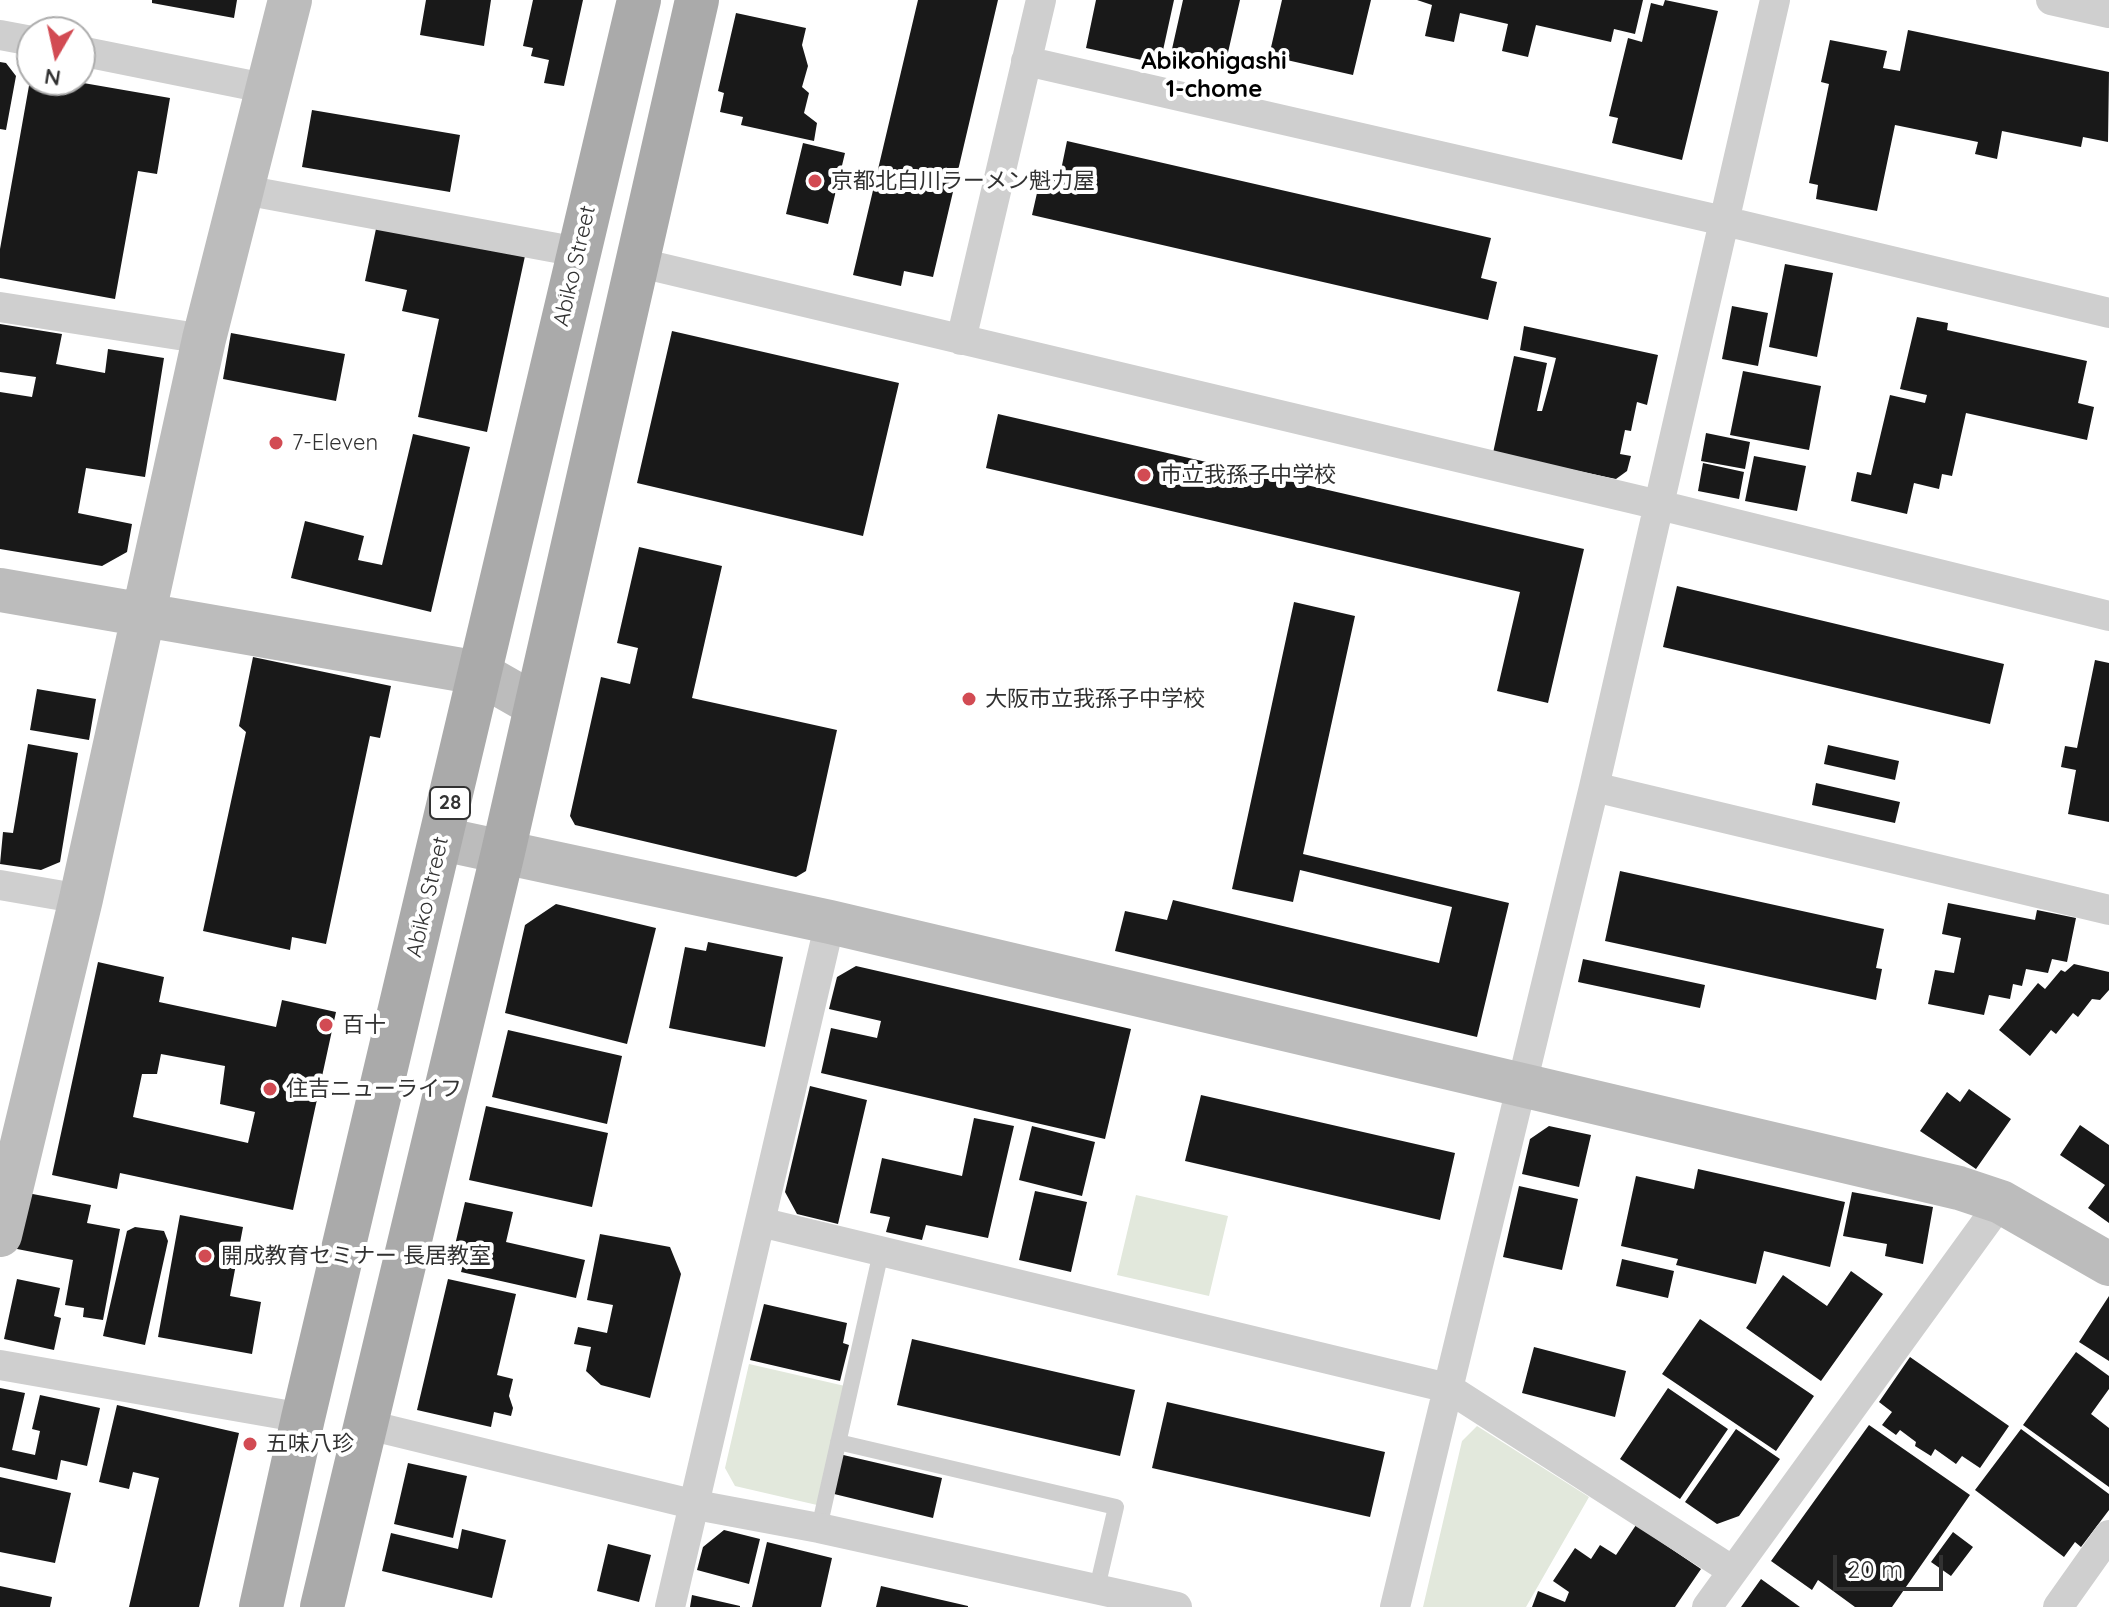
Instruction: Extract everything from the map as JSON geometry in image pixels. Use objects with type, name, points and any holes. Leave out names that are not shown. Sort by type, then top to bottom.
[{"type":"main road","name":"Abiko Street","points":[[261,1607],[639,0]]},
{"type":"main road","points":[[322,1607],[503,852],[697,0]]},
{"type":"street","points":[[0,1235],[13,1126],[81,899],[204,339],[290,0]]},
{"type":"street","points":[[961,340],[1041,0]]},
{"type":"street","points":[[1395,1607],[1594,787],[1775,0]]},
{"type":"street","points":[[2051,0],[2109,13]]},
{"type":"street","points":[[96,54],[269,89]]},
{"type":"street","points":[[1026,61],[2109,313]]},
{"type":"street","points":[[244,190],[578,252]]},
{"type":"street","points":[[636,262],[1659,505],[2109,616]]},
{"type":"street","points":[[0,307],[204,339]]},
{"type":"street","points":[[0,590],[479,673],[535,705]]},
{"type":"street","points":[[1594,787],[2109,910]]},
{"type":"street","points":[[442,839],[830,922],[1959,1188],[2001,1202],[2109,1264]]},
{"type":"street","points":[[0,885],[81,899]]},
{"type":"street","points":[[670,1607],[830,922]]},
{"type":"street","points":[[1707,1607],[2001,1202]]},
{"type":"street","points":[[760,1222],[1448,1388],[1733,1571]]},
{"type":"street","points":[[0,1365],[303,1418]]},
{"type":"street","points":[[364,1424],[696,1505],[819,1528],[1177,1607]]},
{"type":"street","points":[[2058,1607],[2109,1535]]},
{"type":"lane","points":[[819,1528],[881,1252]]},
{"type":"lane","points":[[838,1442],[1116,1507],[1097,1588]]},
{"type":"shaded area","points":[[1136,1195],[1228,1216],[1209,1296],[1117,1275]]},
{"type":"shaded area","points":[[749,1364],[845,1386],[817,1505],[735,1486],[725,1468]]},
{"type":"shaded area","points":[[1477,1426],[1589,1497],[1526,1607],[1423,1607],[1462,1441]]},
{"type":"building","points":[[152,0],[237,0],[234,18],[152,3]]},
{"type":"building","points":[[426,0],[491,0],[484,46],[420,35]]},
{"type":"building","points":[[533,0],[583,0],[564,86],[544,83],[549,60],[531,56],[533,48],[523,46]]},
{"type":"building","points":[[918,0],[998,0],[933,277],[904,271],[901,286],[853,275]]},
{"type":"building","points":[[1096,0],[1174,0],[1160,64],[1086,48]]},
{"type":"building","points":[[1183,0],[1240,0],[1224,70],[1170,58]]},
{"type":"building","points":[[1282,0],[1371,0],[1353,75],[1269,56]]},
{"type":"building","points":[[1417,0],[1643,0],[1635,34],[1614,29],[1611,42],[1536,25],[1528,57],[1502,51],[1508,24],[1460,13],[1454,42],[1425,36],[1432,5]]},
{"type":"building","points":[[1665,0],[1718,11],[1682,160],[1612,143],[1618,118],[1609,116],[1628,38],[1642,42],[1651,3],[1663,6]]},
{"type":"building","points":[[736,13],[806,28],[802,45],[808,66],[802,87],[809,93],[804,113],[817,123],[814,141],[741,125],[743,117],[720,112],[724,93],[718,91]]},
{"type":"building","points":[[1908,30],[2109,72],[2108,142],[2083,137],[2081,147],[2002,131],[1997,159],[1975,154],[1978,142],[1895,125],[1877,211],[1816,199],[1818,185],[1809,183],[1829,84],[1821,82],[1830,40],[1887,51],[1883,68],[1900,71]]},
{"type":"building","points":[[0,62],[6,63],[16,76],[6,130],[0,129]]},
{"type":"building","points":[[96,85],[170,98],[157,174],[138,171],[115,299],[0,278],[0,249],[27,96],[96,96]]},
{"type":"building","points":[[312,110],[460,135],[450,192],[302,167]]},
{"type":"building","points":[[1067,141],[1491,238],[1481,278],[1497,282],[1488,320],[1032,215],[1042,171],[1060,175]]},
{"type":"building","points":[[803,143],[845,153],[828,224],[786,214]]},
{"type":"building","points":[[377,224],[525,256],[487,432],[418,417],[439,319],[402,311],[407,290],[365,281]]},
{"type":"building","points":[[1785,264],[1833,273],[1817,357],[1769,347]]},
{"type":"building","points":[[1732,306],[1768,313],[1758,366],[1722,359]]},
{"type":"building","points":[[1917,317],[1948,323],[1947,330],[2087,361],[2078,403],[2094,407],[2087,440],[1966,413],[1952,476],[1942,474],[1939,489],[1914,483],[1907,514],[1851,501],[1857,472],[1871,475],[1890,395],[1925,403],[1927,395],[1900,389]]},
{"type":"building","points":[[0,324],[62,334],[56,364],[105,373],[108,349],[164,358],[145,477],[86,468],[78,513],[132,524],[127,552],[102,566],[0,549],[0,392],[32,397],[36,377],[0,372]]},
{"type":"building","points":[[1524,326],[1658,355],[1647,405],[1637,402],[1631,431],[1625,430],[1620,454],[1631,456],[1627,471],[1616,479],[1493,453],[1514,356],[1547,363],[1537,411],[1542,411],[1556,358],[1520,350]]},
{"type":"building","points":[[672,331],[899,383],[863,536],[637,483]]},
{"type":"building","points":[[231,333],[345,354],[336,401],[223,379]]},
{"type":"building","points":[[1743,371],[1821,386],[1809,450],[1730,435]]},
{"type":"building","points":[[998,414],[1584,549],[1548,703],[1497,691],[1520,592],[986,468]]},
{"type":"building","points":[[1706,433],[1750,442],[1745,469],[1701,461]]},
{"type":"building","points":[[413,434],[470,447],[431,612],[291,578],[305,521],[364,536],[358,560],[382,565]]},
{"type":"building","points":[[1754,456],[1806,466],[1797,511],[1745,501]]},
{"type":"building","points":[[1703,463],[1744,472],[1739,499],[1698,491]]},
{"type":"building","points":[[639,547],[722,566],[692,698],[837,730],[806,871],[796,877],[575,825],[570,816],[601,677],[630,684],[638,648],[617,643]]},
{"type":"building","points":[[1677,586],[2004,664],[1990,724],[1663,647]]},
{"type":"building","points":[[1294,602],[1355,616],[1303,854],[1509,903],[1477,1037],[1115,951],[1125,911],[1167,920],[1173,900],[1439,963],[1452,907],[1300,870],[1293,902],[1232,889]]},
{"type":"building","points":[[253,657],[391,686],[380,738],[370,736],[326,944],[292,937],[290,950],[203,931],[246,732],[239,726]]},
{"type":"building","points":[[2095,660],[2109,663],[2109,822],[2068,814],[2076,770],[2061,767],[2065,746],[2077,748]]},
{"type":"building","points":[[37,689],[96,699],[89,740],[30,730]]},
{"type":"building","points":[[28,744],[78,753],[60,862],[41,870],[0,864],[3,832],[13,833]]},
{"type":"building","points":[[1828,745],[1899,761],[1895,780],[1824,764]]},
{"type":"building","points":[[1816,783],[1900,802],[1895,823],[1812,805]]},
{"type":"building","points":[[1620,871],[1884,929],[1876,968],[1882,969],[1876,1000],[1605,941]]},
{"type":"building","points":[[1948,903],[2035,920],[2037,910],[2076,918],[2067,962],[2052,959],[2048,973],[2026,969],[2022,986],[2013,984],[2010,999],[1989,995],[1984,1015],[1928,1004],[1935,970],[1954,973],[1961,938],[1942,934]]},
{"type":"building","points":[[556,904],[656,928],[627,1044],[505,1013],[525,925]]},
{"type":"building","points":[[708,942],[783,957],[765,1047],[669,1028],[685,947],[706,951]]},
{"type":"building","points":[[1583,959],[1705,985],[1700,1008],[1578,982]]},
{"type":"building","name":"住吉ニューライフ","points":[[98,962],[164,977],[159,1002],[276,1027],[282,1000],[336,1012],[293,1210],[120,1173],[117,1189],[52,1175]],"holes":[[[161,1054],[225,1066],[220,1104],[255,1112],[248,1143],[133,1117],[142,1074],[157,1074]]]},
{"type":"building","points":[[2074,964],[2109,972],[2109,990],[2100,1000],[2092,999],[2078,1017],[2073,1013],[2056,1034],[2051,1030],[2030,1056],[1999,1030],[2038,983],[2045,989],[2061,970],[2065,972]]},
{"type":"building","points":[[856,966],[1131,1029],[1105,1139],[821,1073],[831,1028],[877,1038],[881,1021],[829,1009],[837,977]]},
{"type":"building","points":[[508,1030],[622,1056],[607,1124],[492,1097]]},
{"type":"building","points":[[810,1086],[867,1100],[838,1224],[797,1214],[785,1192]]},
{"type":"building","points":[[1969,1089],[2011,1119],[1976,1169],[1920,1131],[1947,1092],[1960,1102]]},
{"type":"building","points":[[1201,1095],[1455,1153],[1440,1220],[1185,1161]]},
{"type":"building","points":[[486,1106],[608,1133],[592,1207],[469,1180]]},
{"type":"building","points":[[974,1118],[1014,1126],[988,1238],[926,1225],[922,1240],[886,1232],[890,1217],[870,1213],[882,1158],[962,1176]]},
{"type":"building","points":[[2080,1125],[2109,1145],[2109,1223],[2088,1208],[2105,1185],[2060,1155]]},
{"type":"building","points":[[1032,1126],[1095,1142],[1082,1196],[1019,1180]]},
{"type":"building","points":[[1549,1126],[1591,1135],[1579,1187],[1522,1174],[1530,1139]]},
{"type":"building","points":[[1698,1169],[1845,1202],[1830,1267],[1764,1251],[1756,1284],[1676,1265],[1678,1259],[1621,1246],[1636,1176],[1694,1189]]},
{"type":"building","points":[[1519,1186],[1578,1199],[1562,1270],[1503,1257]]},
{"type":"building","points":[[1035,1191],[1087,1202],[1071,1272],[1019,1260]]},
{"type":"building","points":[[22,1192],[91,1205],[87,1223],[120,1229],[103,1320],[83,1317],[84,1308],[65,1305],[73,1260],[12,1248]]},
{"type":"building","points":[[1852,1192],[1933,1207],[1923,1264],[1885,1256],[1887,1244],[1843,1236]]},
{"type":"building","points":[[465,1202],[513,1212],[506,1242],[585,1260],[576,1298],[461,1272],[464,1261],[452,1258]]},
{"type":"building","points":[[180,1215],[243,1227],[230,1296],[261,1302],[252,1354],[158,1337]]},
{"type":"building","points":[[135,1227],[164,1231],[168,1241],[145,1345],[103,1336],[127,1231]]},
{"type":"building","points":[[600,1234],[670,1247],[681,1274],[650,1398],[601,1385],[586,1371],[591,1347],[574,1344],[578,1327],[607,1333],[613,1305],[587,1300]]},
{"type":"building","points":[[1622,1259],[1674,1271],[1668,1298],[1616,1286]]},
{"type":"building","points":[[1851,1271],[1883,1294],[1821,1381],[1746,1328],[1783,1275],[1827,1306]]},
{"type":"building","points":[[17,1279],[60,1288],[54,1316],[61,1318],[54,1350],[4,1339]]},
{"type":"building","points":[[448,1279],[516,1294],[497,1375],[513,1379],[509,1396],[513,1408],[511,1416],[494,1412],[491,1427],[417,1410]]},
{"type":"building","points":[[2109,1296],[2109,1361],[2079,1342]]},
{"type":"building","points":[[764,1304],[847,1323],[843,1343],[849,1345],[840,1381],[750,1360]]},
{"type":"building","points":[[1700,1319],[1814,1396],[1776,1451],[1662,1374]]},
{"type":"building","points":[[912,1339],[1135,1390],[1120,1456],[897,1405]]},
{"type":"building","points":[[1534,1347],[1626,1371],[1615,1417],[1522,1393]]},
{"type":"building","points":[[2076,1352],[2109,1376],[2109,1389],[2091,1414],[2109,1428],[2109,1487],[2023,1425]]},
{"type":"building","points":[[1910,1357],[2009,1426],[1980,1468],[1962,1456],[1956,1464],[1935,1449],[1931,1456],[1915,1446],[1916,1442],[1900,1430],[1896,1435],[1882,1425],[1892,1412],[1879,1402]]},
{"type":"building","points":[[0,1388],[25,1393],[12,1450],[35,1455],[40,1431],[32,1429],[40,1395],[100,1408],[87,1466],[61,1460],[57,1480],[0,1467]]},
{"type":"building","points":[[1668,1388],[1728,1429],[1680,1499],[1620,1459]]},
{"type":"building","points":[[1167,1402],[1385,1452],[1370,1517],[1152,1468]]},
{"type":"building","points":[[117,1405],[239,1433],[199,1607],[129,1607],[159,1478],[133,1472],[129,1489],[99,1482]]},
{"type":"building","points":[[1869,1425],[1970,1495],[1892,1607],[1855,1607],[1818,1580],[1812,1590],[1771,1561]]},
{"type":"building","points":[[1736,1429],[1780,1459],[1739,1516],[1717,1524],[1685,1502]]},
{"type":"building","points":[[2021,1429],[2109,1494],[2109,1510],[2081,1547],[2075,1542],[2064,1557],[1975,1490]]},
{"type":"building","points":[[839,1454],[942,1478],[933,1518],[830,1493]]},
{"type":"building","points":[[408,1463],[467,1476],[453,1538],[394,1524]]},
{"type":"building","points":[[0,1477],[71,1493],[55,1563],[0,1552]]},
{"type":"building","points":[[1636,1525],[1701,1569],[1675,1607],[1532,1607],[1538,1591],[1565,1602],[1569,1592],[1553,1581],[1575,1548],[1591,1559],[1600,1545],[1616,1555]]},
{"type":"building","points":[[462,1529],[506,1540],[492,1598],[382,1571],[391,1533],[458,1549]]},
{"type":"building","points":[[724,1530],[760,1539],[749,1584],[697,1570],[703,1547]]},
{"type":"building","points":[[1953,1532],[1973,1547],[1951,1576],[1931,1562]]},
{"type":"building","points":[[767,1542],[832,1558],[821,1607],[752,1607]]},
{"type":"building","points":[[608,1544],[651,1555],[639,1602],[597,1591]]},
{"type":"building","points":[[1761,1579],[1800,1607],[1741,1607]]},
{"type":"building","points":[[0,1586],[52,1597],[50,1607],[0,1607]]},
{"type":"building","points":[[881,1586],[968,1606],[968,1607],[876,1607]]},
{"type":"building","points":[[692,1595],[740,1606],[740,1607],[690,1607]]},
{"type":"place","name":"京都北白川ラーメン魁力屋","points":[[815,181]]},
{"type":"place","name":"7-Eleven","points":[[276,443]]},
{"type":"place","name":"市立我孫子中学校","points":[[1144,475]]},
{"type":"place","name":"大阪市立我孫子中学校","points":[[969,699]]},
{"type":"place","name":"百十","points":[[326,1025]]},
{"type":"place","name":"住吉ニューライフ","points":[[270,1089]]},
{"type":"place","name":"開成教育セミナー 長居教室","points":[[205,1256]]},
{"type":"place","name":"五味八珍","points":[[250,1444]]},
{"type":"district","name":"Abikohigashi 1-chome","points":[[1214,76]]}]
